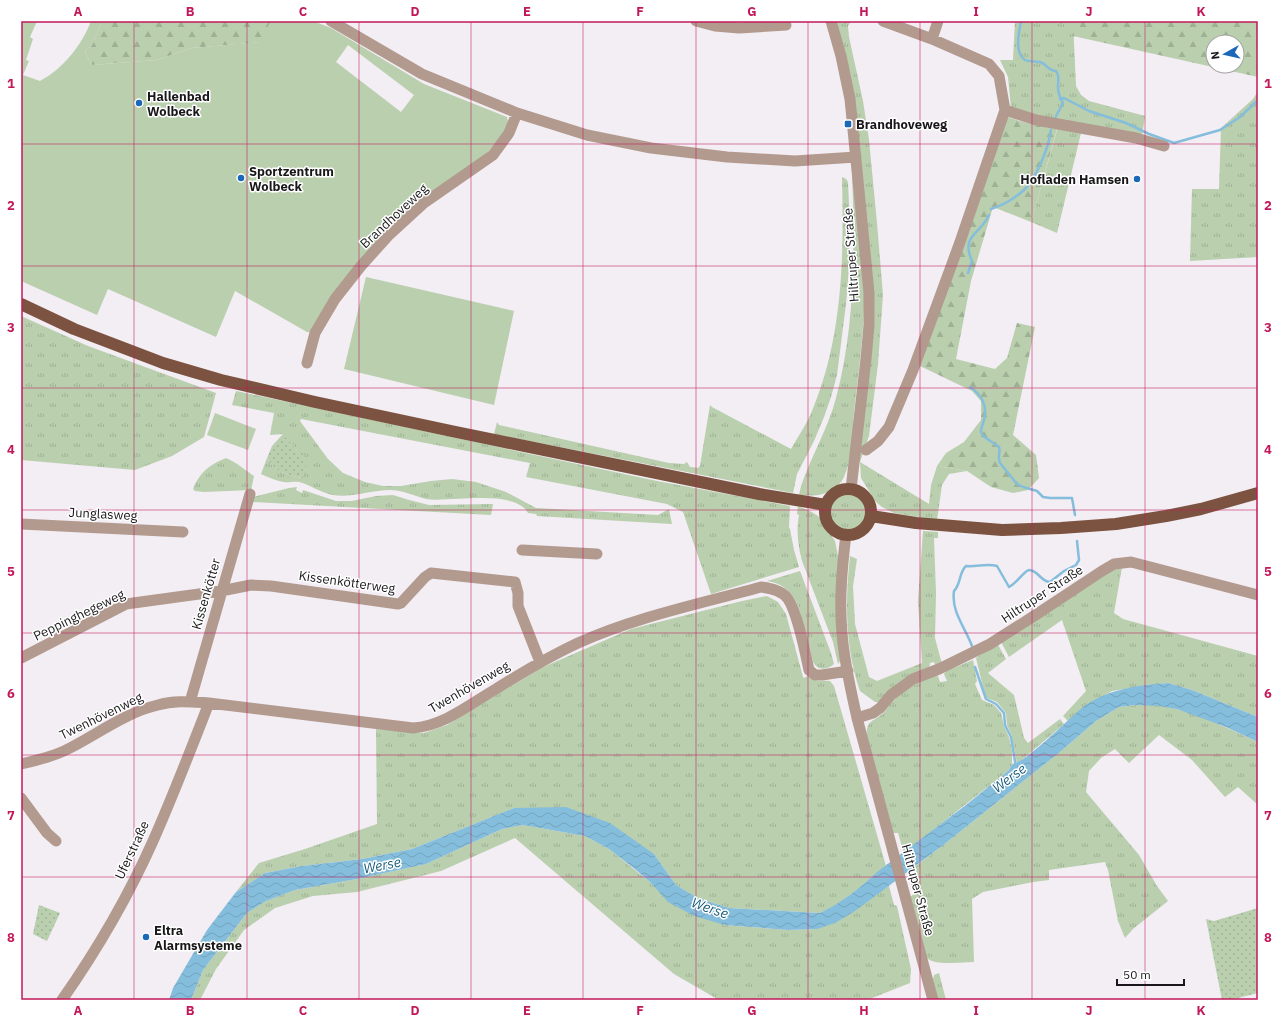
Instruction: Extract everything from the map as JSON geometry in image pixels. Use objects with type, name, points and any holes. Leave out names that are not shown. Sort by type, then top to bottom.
[{"type":"main road","points":[[21,304],[74,329],[163,363],[221,380],[456,432],[759,494],[826,505]]},
{"type":"main road","points":[[843,489],[851,489],[859,491],[866,497],[870,503],[871,516],[863,529],[854,534],[846,534],[838,532],[832,527],[827,521],[825,513],[826,505],[835,492],[843,489]]},
{"type":"main road","points":[[871,516],[916,523],[1002,530],[1061,528],[1116,524],[1166,516],[1200,509],[1258,493]]},
{"type":"street","points":[[332,21],[422,74],[517,113],[587,135],[651,148],[727,157],[795,161],[856,157]]},
{"type":"street","points":[[696,21],[715,26],[739,28],[786,25]]},
{"type":"street","name":"Hiltruper Straße","points":[[831,21],[841,56],[850,99],[869,293],[869,325],[851,489]]},
{"type":"street","points":[[866,450],[878,441],[889,427],[913,370],[960,242],[1005,110],[999,76],[989,64],[932,39],[883,21]]},
{"type":"street","points":[[932,39],[938,21]]},
{"type":"street","points":[[1005,110],[1036,120],[1136,138],[1164,146]]},
{"type":"street","name":"Brandhoveweg","points":[[307,363],[315,333],[335,299],[361,266],[388,236],[424,203],[493,155],[509,133],[517,113]]},
{"type":"street","name":"Kissenkötter","points":[[190,702],[250,494]]},
{"type":"street","name":"Junglasweg","points":[[21,524],[183,532]]},
{"type":"street","name":"Hiltruper Straße","points":[[846,534],[841,582],[841,605],[842,634],[848,671],[857,718],[933,1000]]},
{"type":"street","points":[[522,550],[596,554]]},
{"type":"street","name":"Hiltruper Straße","points":[[857,718],[873,713],[880,708],[891,695],[913,679],[939,669],[990,644],[1114,564],[1131,562],[1258,595]]},
{"type":"street","name":"Kissenkötterweg","points":[[222,591],[259,585],[398,604],[401,603],[425,577],[431,573],[515,582],[518,593],[518,606],[540,662]]},
{"type":"street","name":"Twenhövenweg","points":[[21,764],[41,759],[68,749],[134,713],[158,705],[177,702],[210,703],[413,728],[424,728],[444,721],[540,662],[580,643],[633,621],[760,587],[778,591],[787,598],[794,612],[810,670],[815,674],[822,675],[848,671]]},
{"type":"street","name":"Peppinghegeweg","points":[[21,658],[126,604],[222,591]]},
{"type":"street","name":"Uferstraße","points":[[62,1000],[79,977],[112,923],[152,842],[210,703]]},
{"type":"street","points":[[21,798],[47,833],[56,841]]},
{"type":"green space","name":"Sportzentrum Wolbeck","points":[[23,21],[37,21],[30,37],[33,39],[26,60],[29,61],[23,75],[40,81],[56,70],[71,56],[91,21],[102,21],[92,45],[85,52],[92,65],[157,60],[192,48],[260,42],[271,21],[313,21],[331,28],[424,84],[507,117],[508,122],[504,133],[488,152],[388,236],[315,333],[307,332],[235,291],[216,337],[108,289],[97,315],[21,281],[21,31]],"holes":[[[348,45],[414,95],[401,112],[336,62]]]},
{"type":"green space","points":[[102,21],[271,21],[261,42],[192,48],[157,60],[92,65],[85,52],[92,45]]},
{"type":"green space","points":[[839,21],[851,21],[848,26],[849,37],[863,101],[869,140],[883,295],[878,364],[869,436],[860,462],[858,462],[872,330],[837,24]]},
{"type":"green space","points":[[1015,21],[1073,21],[1076,86],[1081,95],[1089,101],[1145,116],[1142,136],[1081,133],[1057,233],[1031,222],[1059,123],[1011,108],[1008,77],[1000,60],[1013,60]]},
{"type":"green space","points":[[1073,21],[1258,21],[1258,77],[1244,74],[1245,34],[1205,34],[1205,65],[1073,36]]},
{"type":"green space","points":[[1258,91],[1258,257],[1190,261],[1192,189],[1219,189],[1221,128],[1253,99]]},
{"type":"green space","points":[[1007,117],[1034,125],[1057,129],[1031,222],[993,207],[971,281],[956,359],[995,369],[1007,358],[1017,323],[1035,327],[1013,435],[1036,455],[1039,478],[1028,490],[1013,493],[991,487],[967,471],[937,466],[946,453],[964,442],[981,420],[981,401],[972,391],[920,366]]},
{"type":"green space","points":[[852,175],[855,182],[864,275],[864,306],[851,454],[844,477],[836,488],[824,494],[812,496],[799,495],[805,475],[833,409],[847,344],[853,259]]},
{"type":"green space","points":[[842,177],[848,182],[850,227],[849,268],[837,375],[824,417],[814,441],[797,474],[793,493],[494,434],[497,422],[499,425],[669,463],[684,464],[687,462],[690,467],[698,468],[700,466],[710,405],[791,449],[810,416],[822,383],[836,325],[842,266]]},
{"type":"green space","points":[[366,277],[514,311],[494,405],[344,369]]},
{"type":"green space","points":[[21,316],[88,346],[216,393],[204,437],[172,456],[135,470],[21,460]]},
{"type":"green space","points":[[236,391],[657,481],[790,506],[789,527],[799,567],[711,594],[683,512],[667,504],[526,477],[530,463],[301,419],[300,421],[328,459],[343,473],[365,482],[383,486],[401,486],[452,479],[476,482],[506,492],[536,508],[658,515],[669,509],[672,524],[537,516],[536,514],[528,513],[521,505],[510,501],[481,498],[436,500],[426,499],[395,490],[340,496],[324,493],[299,482],[278,481],[261,474],[267,458],[278,470],[302,478],[298,452],[283,434],[270,435],[274,413],[232,405]]},
{"type":"green space","points":[[215,413],[256,429],[248,450],[207,435]]},
{"type":"green space","points":[[283,434],[298,452],[304,452],[306,469],[302,478],[291,476],[278,470],[267,458],[272,446]]},
{"type":"green space","points":[[226,458],[254,476],[251,490],[204,492],[195,491],[193,489],[198,478],[210,466]]},
{"type":"green space","points":[[860,462],[929,504],[931,485],[937,466],[967,471],[949,474],[942,485],[937,520],[894,513],[882,507],[876,502],[861,478]]},
{"type":"green space","points":[[297,487],[296,490],[302,493],[303,490],[336,501],[352,501],[376,496],[393,495],[429,505],[493,504],[491,515],[252,502],[253,497]]},
{"type":"green space","points":[[848,494],[858,497],[863,502],[866,512],[863,522],[858,527],[848,530],[838,527],[833,522],[830,512],[833,502],[838,497]]},
{"type":"green space","points":[[798,506],[818,516],[835,541],[838,556],[841,660],[838,664],[833,642],[802,561],[798,538]]},
{"type":"green space","points":[[923,531],[938,532],[938,538],[934,538],[936,593],[935,638],[942,664],[935,665],[934,662],[930,663],[929,670],[878,702],[875,702],[860,691],[851,658],[847,607],[850,556],[857,559],[853,586],[855,624],[869,677],[877,681],[922,663],[918,601]]},
{"type":"green space","points":[[1122,567],[1114,613],[1123,619],[1258,656],[1258,717],[1192,690],[1168,683],[1112,691],[1084,707],[1068,721],[1063,716],[1086,691],[1062,620],[1009,657],[1000,640],[1115,568]]},
{"type":"green space","points":[[800,571],[834,664],[823,669],[817,667],[813,662],[800,612],[794,598],[783,587],[776,583],[767,581]]},
{"type":"green space","points":[[767,596],[778,602],[786,614],[803,677],[808,676],[816,680],[830,681],[834,686],[886,866],[836,905],[819,913],[729,908],[696,897],[676,885],[654,854],[514,808],[412,849],[362,859],[302,866],[265,873],[236,892],[259,863],[377,824],[376,729],[424,733],[447,725],[541,668],[631,629]]},
{"type":"green space","points":[[997,643],[1006,659],[988,673],[1014,695],[1024,738],[1028,743],[1060,719],[1064,724],[1017,764],[1012,736],[1007,725],[1006,713],[997,702],[987,698],[985,695],[976,658]]},
{"type":"green space","points":[[973,660],[977,681],[975,684],[982,700],[994,705],[1001,713],[1004,726],[1009,737],[1012,751],[1012,764],[1009,770],[904,853],[898,833],[893,833],[867,735],[868,726],[884,712],[896,698],[912,686],[936,674],[940,682],[947,681],[944,674],[946,671]]},
{"type":"green space","points":[[1136,705],[1162,706],[1187,712],[1228,728],[1258,742],[1258,805],[1238,787],[1225,797],[1192,760],[1159,735],[1129,763],[1115,749],[1101,758],[1089,771],[1086,792],[1139,855],[1157,886],[1168,901],[1133,929],[1125,938],[1118,921],[1108,870],[1105,862],[1049,870],[1049,880],[983,892],[972,899],[974,962],[942,963],[927,958],[910,897],[914,894],[908,872],[1060,752],[1096,721],[1119,707]]},
{"type":"green space","points":[[523,825],[585,836],[609,849],[651,883],[725,925],[788,930],[817,929],[889,886],[894,905],[897,906],[911,969],[910,983],[867,1000],[719,1000],[674,974],[515,838],[441,871],[357,892],[313,896],[275,908],[244,930],[216,969],[200,1000],[191,1000],[203,970],[247,913],[266,901],[295,890],[357,879],[426,864],[502,829]]},
{"type":"green space","points":[[39,905],[60,913],[47,941],[33,934]]},
{"type":"green space","points":[[1258,908],[1258,993],[1230,1000],[1222,1000],[1206,919],[1214,921]]},
{"type":"green space","points":[[939,973],[946,1000],[938,1000],[933,980],[934,975]]},
{"type":"water","name":"Werse","points":[[1168,683],[1192,690],[1258,717],[1258,742],[1226,727],[1177,709],[1159,706],[1136,705],[1119,707],[1096,721],[1060,752],[942,846],[855,911],[835,923],[817,929],[788,930],[725,925],[694,916],[668,902],[651,883],[636,870],[609,849],[585,836],[523,825],[502,829],[426,864],[357,879],[295,890],[266,901],[247,913],[203,970],[191,1000],[169,1000],[173,988],[207,930],[236,892],[265,873],[302,866],[362,859],[412,849],[514,808],[566,807],[610,823],[654,854],[676,885],[696,897],[713,903],[729,908],[819,913],[850,895],[877,872],[966,805],[1009,770],[1012,764],[1018,762],[1037,748],[1083,707],[1113,692],[1146,685]]},
{"type":"waterway","points":[[1021,21],[1018,47],[1022,57],[1027,61],[1043,63],[1050,69],[1056,71],[1058,75],[1058,91],[1063,103],[1054,120]]},
{"type":"waterway","points":[[1060,99],[1064,98],[1089,111],[1126,123],[1149,134],[1174,143],[1220,130],[1240,117],[1258,100]]},
{"type":"waterway","points":[[991,209],[1012,199],[1029,185],[1037,171],[1048,145],[1051,130]]},
{"type":"waterway","points":[[968,273],[972,261],[968,246],[970,240],[989,215]]},
{"type":"waterway","points":[[970,387],[977,393],[984,405],[985,415],[981,432],[983,436],[999,447],[1000,463],[1017,484],[1037,491],[1043,497],[1072,498],[1075,515]]},
{"type":"waterway","points":[[972,646],[959,619],[954,599],[954,591],[958,585],[962,571],[966,566],[997,566],[1009,587],[1029,570],[1035,572],[1044,580],[1050,582],[1064,571],[1076,565],[1079,560],[1077,541]]},
{"type":"waterway","name":"Werse","points":[[975,667],[986,699],[996,704],[1004,713],[1005,725],[1011,737],[1016,767]]},
{"type":"place","name":"Hallenbad Wolbeck","points":[[139,103]]},
{"type":"place","name":"Brandhoveweg","points":[[848,124]]},
{"type":"place","name":"Sportzentrum Wolbeck","points":[[241,178]]},
{"type":"place","name":"Hofladen Hamsen","points":[[1137,179]]},
{"type":"place","name":"Eltra Alarmsysteme","points":[[146,937]]}]
